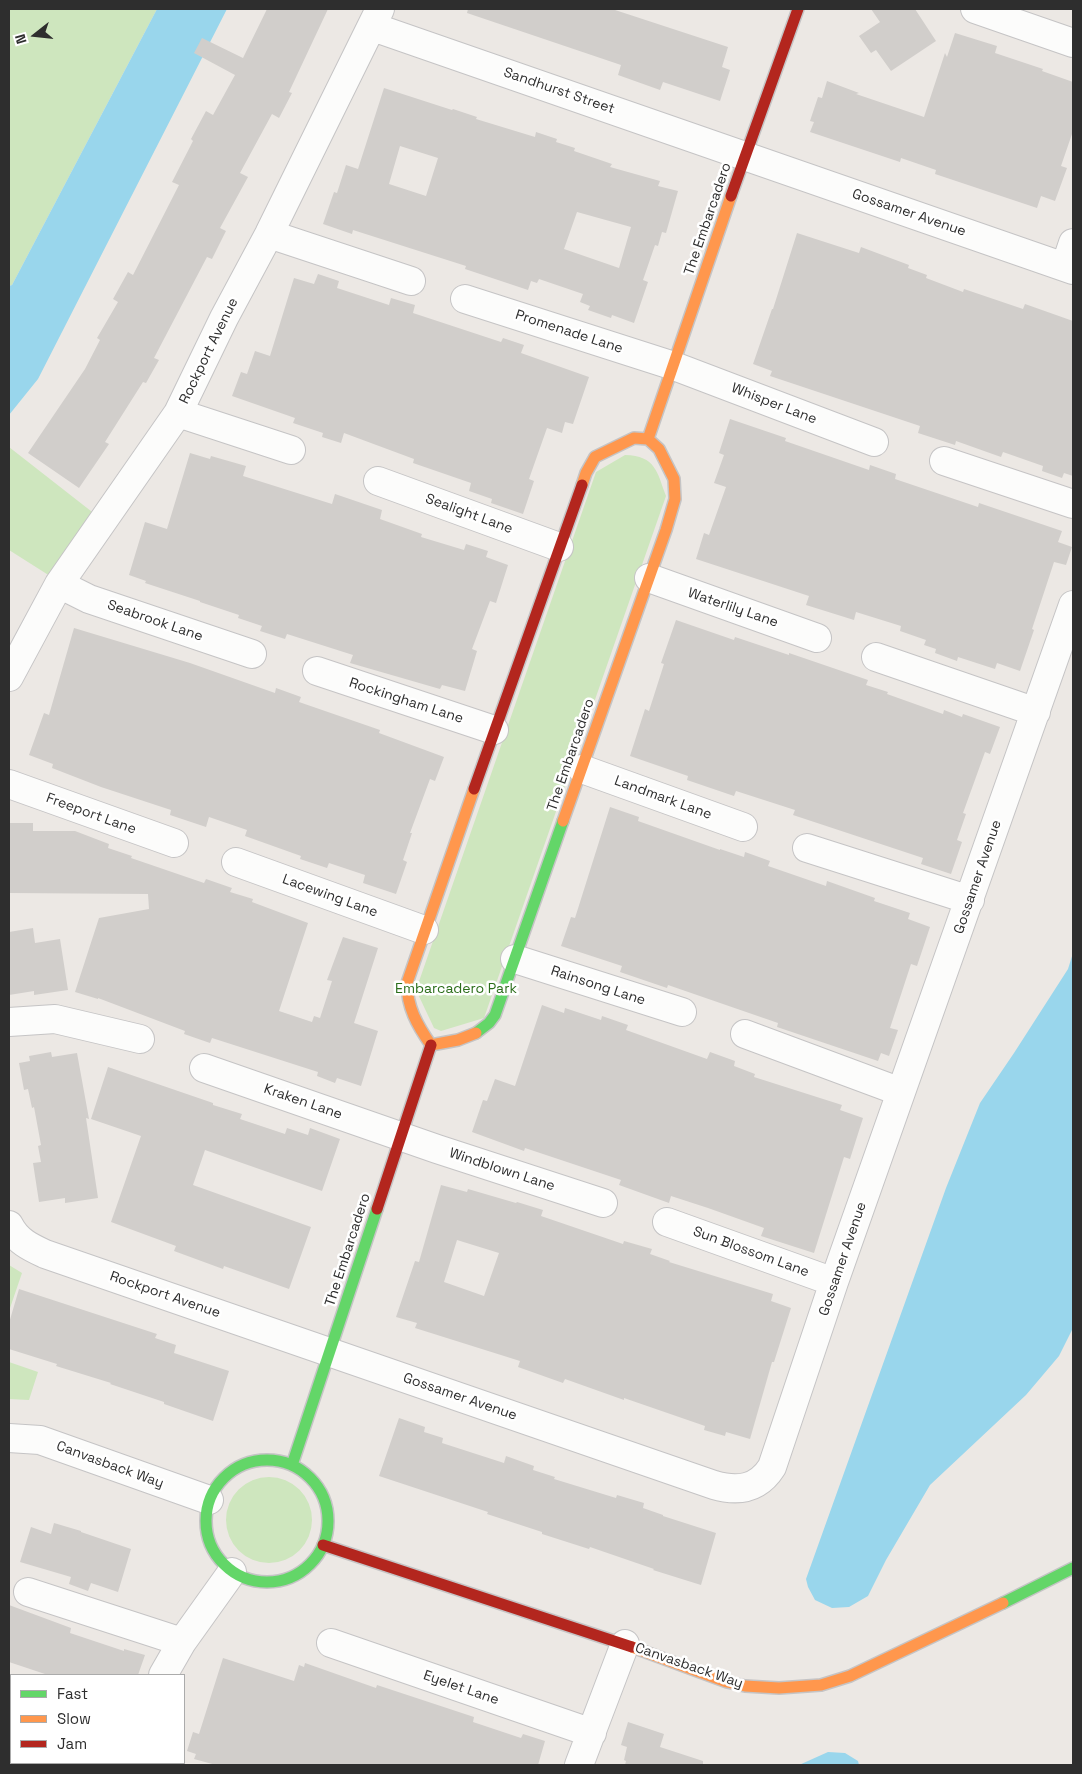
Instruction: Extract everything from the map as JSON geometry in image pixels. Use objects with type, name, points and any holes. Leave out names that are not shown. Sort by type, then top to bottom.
[{"type":"street","name":"The Embarcadero","points":[[292,1465],[431,1045],[455,1042],[479,1033],[489,1025],[495,1015],[649,578],[674,500],[674,479],[660,448],[648,439],[745,156],[798,9]]},
{"type":"street","points":[[975,9],[1073,43]]},
{"type":"street","name":"Sandhurst Street","points":[[376,18],[745,156]]},
{"type":"street","name":"Rockport Avenue","points":[[9,677],[59,584],[178,412],[376,18]]},
{"type":"street","name":"Gossamer Avenue","points":[[745,156],[1070,260]]},
{"type":"street","points":[[269,234],[411,281]]},
{"type":"street","name":"Promenade Lane","points":[[465,299],[674,366]]},
{"type":"street","name":"Whisper Lane","points":[[674,366],[874,442]]},
{"type":"street","points":[[178,412],[290,450]]},
{"type":"street","points":[[431,1045],[417,1025],[408,1004],[407,983],[559,546],[586,472],[595,457],[634,438],[648,439]]},
{"type":"street","points":[[944,461],[1073,504]]},
{"type":"street","name":"Sealight Lane","points":[[378,481],[559,546]]},
{"type":"street","name":"Waterlily Lane","points":[[649,578],[817,638]]},
{"type":"street","name":"Seabrook Lane","points":[[59,584],[89,599],[252,654]]},
{"type":"street","name":"Gossamer Avenue","points":[[330,1352],[714,1486],[742,1489],[754,1485],[764,1478],[772,1467],[834,1282],[1073,605]]},
{"type":"street","points":[[876,657],[1036,712]]},
{"type":"street","name":"Rockingham Lane","points":[[317,672],[494,730]]},
{"type":"street","name":"Landmark Lane","points":[[582,769],[743,827]]},
{"type":"street","name":"Freeport Lane","points":[[9,784],[174,843]]},
{"type":"street","points":[[807,848],[970,900]]},
{"type":"street","name":"Lacewing Lane","points":[[236,862],[424,930]]},
{"type":"street","name":"Rainsong Lane","points":[[515,959],[682,1012]]},
{"type":"street","points":[[9,1022],[55,1020],[140,1039]]},
{"type":"street","points":[[745,1034],[901,1092]]},
{"type":"street","name":"Kraken Lane","points":[[204,1068],[402,1136]]},
{"type":"street","name":"Windblown Lane","points":[[402,1136],[603,1203]]},
{"type":"street","name":"Sun Blossom Lane","points":[[667,1222],[834,1282]]},
{"type":"street","name":"Rockport Avenue","points":[[9,1226],[17,1238],[45,1254],[330,1352]]},
{"type":"street","name":"Canvasback Way","points":[[9,1438],[40,1440],[209,1500]]},
{"type":"street","points":[[273,1460],[292,1465],[308,1475],[320,1490],[324,1499],[327,1508],[328,1527],[323,1546],[312,1562],[297,1574],[278,1581],[259,1582],[232,1572],[222,1562],[210,1543],[206,1522],[209,1500],[219,1482],[234,1469],[253,1461],[273,1460]]},
{"type":"street","name":"Canvasback Way","points":[[323,1546],[626,1644],[727,1682],[745,1686],[779,1688],[820,1685],[870,1668],[1073,1568]]},
{"type":"street","points":[[163,1674],[182,1642],[232,1572]]},
{"type":"street","points":[[28,1592],[182,1642]]},
{"type":"street","name":"Eyelet Lane","points":[[331,1643],[592,1733]]},
{"type":"street","points":[[579,1765],[626,1644]]},
{"type":"green space","points":[[9,9],[157,9],[12,285],[9,286]]},
{"type":"green space","points":[[9,447],[96,515],[50,576],[9,550]]},
{"type":"green space","name":"Embarcadero Park","points":[[625,455],[643,458],[654,467],[666,496],[484,1018],[441,1031],[434,1028],[416,990],[596,472]]},
{"type":"green space","points":[[9,1265],[22,1273],[9,1311]]},
{"type":"green space","points":[[9,1362],[38,1372],[29,1400],[9,1399]]},
{"type":"green space","points":[[269,1477],[285,1480],[293,1484],[305,1496],[309,1504],[312,1520],[309,1536],[305,1544],[293,1556],[285,1560],[269,1563],[253,1560],[245,1556],[233,1544],[229,1536],[226,1520],[229,1504],[233,1496],[245,1484],[253,1480]]},
{"type":"water","points":[[157,9],[227,9],[38,379],[9,415],[9,286],[12,285]]},
{"type":"water","points":[[1073,953],[1073,1328],[1059,1356],[1026,1395],[930,1485],[886,1560],[868,1596],[849,1607],[832,1608],[815,1600],[806,1579],[946,1188],[980,1103],[1068,969]]},
{"type":"water","points":[[828,1752],[845,1753],[858,1761],[859,1765],[799,1765]]},
{"type":"building","points":[[267,9],[328,9],[289,92],[292,93],[279,118],[272,114],[240,173],[248,177],[220,228],[226,231],[212,259],[207,257],[154,358],[159,360],[146,383],[143,382],[105,442],[109,444],[79,488],[28,453],[85,369],[100,340],[97,338],[118,302],[113,299],[128,272],[133,275],[179,185],[172,182],[193,141],[191,139],[206,111],[213,115],[235,75],[194,53],[202,38],[243,58]]},
{"type":"building","points":[[468,9],[612,9],[728,47],[722,67],[730,70],[720,101],[663,82],[660,90],[618,75],[621,65],[467,13]]},
{"type":"building","points":[[871,9],[915,9],[936,41],[891,71],[876,50],[871,53],[859,36],[880,22]]},
{"type":"building","points":[[955,33],[997,46],[995,53],[1043,69],[1042,71],[1073,82],[1073,131],[1061,166],[1067,168],[1055,201],[1041,196],[1037,208],[935,174],[936,170],[901,158],[900,162],[810,132],[814,122],[810,121],[818,97],[822,98],[827,81],[859,93],[856,94],[924,117],[945,53],[947,57]]},
{"type":"building","points":[[384,88],[535,137],[536,132],[557,139],[556,142],[575,148],[574,151],[612,164],[610,167],[660,181],[658,186],[678,191],[666,233],[662,232],[658,246],[655,245],[643,280],[648,282],[634,323],[612,315],[611,318],[588,310],[590,306],[580,302],[583,294],[539,279],[537,283],[531,281],[528,290],[465,269],[466,266],[353,230],[352,234],[323,224],[334,192],[337,193],[346,165],[358,169]],"holes":[[[400,146],[438,158],[426,196],[389,184]],[[577,212],[631,227],[619,268],[564,249]]]},
{"type":"building","points":[[797,233],[859,253],[861,247],[909,265],[908,268],[927,275],[926,278],[963,292],[964,289],[1023,309],[1025,304],[1073,321],[1073,476],[1064,473],[1062,478],[1042,471],[1043,466],[1003,452],[1001,457],[956,441],[955,445],[918,433],[920,426],[770,376],[772,371],[753,364]]},
{"type":"building","points":[[318,274],[339,281],[337,288],[389,305],[391,298],[415,305],[413,313],[501,342],[503,338],[524,345],[521,353],[589,377],[573,424],[565,422],[562,433],[547,428],[529,479],[534,481],[523,514],[491,503],[492,499],[469,491],[471,483],[413,463],[414,459],[344,433],[341,443],[322,437],[323,433],[293,423],[295,418],[232,396],[241,372],[247,374],[255,351],[270,356],[294,278],[314,284]]},
{"type":"building","points":[[730,419],[786,438],[785,441],[869,470],[870,465],[896,474],[895,479],[978,507],[979,503],[1062,531],[1058,542],[1072,547],[1066,565],[1054,562],[1020,671],[997,663],[995,669],[958,657],[957,661],[935,653],[936,649],[924,645],[926,640],[900,631],[901,626],[856,612],[854,620],[806,605],[809,596],[696,559],[704,533],[709,535],[726,487],[714,483],[724,455],[719,453]]},
{"type":"building","points":[[190,453],[210,459],[211,456],[246,466],[243,476],[332,504],[335,494],[382,510],[380,519],[422,534],[421,537],[464,550],[466,544],[488,551],[486,557],[508,565],[496,603],[490,601],[472,649],[477,651],[465,691],[442,685],[440,689],[350,663],[353,655],[287,634],[285,639],[260,631],[262,626],[238,618],[239,615],[145,583],[146,581],[129,575],[145,522],[167,529]]},
{"type":"building","points":[[676,620],[734,640],[735,637],[789,655],[789,653],[868,680],[866,685],[943,714],[944,710],[962,717],[963,714],[1000,727],[990,754],[985,752],[963,813],[966,814],[957,840],[962,842],[951,874],[921,864],[923,858],[793,815],[795,810],[736,791],[734,796],[687,780],[688,776],[630,756],[645,709],[649,711],[664,664],[661,663]]},
{"type":"building","points":[[74,628],[190,663],[275,693],[276,688],[301,697],[299,702],[380,730],[379,733],[444,757],[435,781],[430,779],[410,833],[412,833],[403,860],[407,862],[396,894],[363,883],[365,875],[329,863],[327,868],[300,859],[301,856],[245,836],[247,830],[209,817],[206,827],[170,815],[171,810],[101,787],[52,768],[53,764],[29,755],[44,713],[49,715]]},
{"type":"building","points":[[610,807],[639,817],[638,821],[720,850],[744,857],[745,852],[770,861],[768,866],[826,886],[827,881],[875,898],[874,901],[910,913],[908,919],[930,927],[917,966],[911,964],[890,1028],[898,1030],[889,1056],[881,1053],[878,1061],[777,1027],[778,1023],[668,985],[667,988],[620,972],[622,966],[561,946],[571,917],[575,918]]},
{"type":"building","points":[[9,823],[33,823],[33,831],[75,831],[109,844],[108,848],[132,856],[131,858],[204,883],[206,879],[232,888],[230,892],[253,899],[252,902],[308,923],[279,1011],[312,1022],[314,1016],[320,1018],[332,981],[327,980],[343,937],[378,948],[354,1023],[378,1031],[361,1086],[337,1078],[335,1083],[317,1076],[318,1072],[212,1038],[210,1043],[184,1034],[185,1031],[98,998],[75,992],[99,918],[149,909],[148,894],[9,893]]},
{"type":"building","points":[[33,928],[35,943],[60,939],[68,990],[34,995],[34,991],[9,995],[9,932]]},
{"type":"building","points":[[542,1005],[564,1013],[565,1008],[601,1020],[602,1016],[628,1025],[626,1030],[707,1059],[710,1052],[735,1061],[734,1066],[755,1074],[754,1077],[842,1105],[840,1110],[863,1118],[850,1159],[844,1157],[814,1253],[761,1236],[764,1228],[708,1208],[671,1196],[669,1203],[619,1185],[621,1180],[525,1148],[524,1151],[472,1132],[483,1100],[487,1101],[495,1079],[515,1086]]},
{"type":"building","points":[[51,1052],[52,1057],[77,1053],[89,1119],[86,1118],[98,1198],[65,1203],[65,1198],[39,1202],[33,1163],[41,1162],[38,1146],[41,1145],[34,1107],[32,1108],[28,1089],[24,1090],[19,1063],[30,1061],[29,1056]]},
{"type":"building","points":[[108,1067],[213,1103],[213,1105],[242,1114],[240,1119],[285,1134],[287,1128],[308,1135],[310,1128],[340,1139],[322,1191],[205,1150],[193,1185],[311,1227],[289,1289],[224,1266],[223,1269],[174,1251],[176,1246],[111,1222],[141,1136],[91,1119]]},
{"type":"building","points":[[441,1185],[467,1192],[468,1189],[543,1210],[541,1216],[623,1244],[624,1241],[652,1249],[650,1254],[669,1262],[773,1294],[771,1301],[791,1308],[774,1362],[772,1362],[750,1439],[726,1432],[725,1436],[704,1430],[705,1426],[565,1379],[563,1383],[518,1367],[520,1361],[415,1328],[417,1323],[396,1317],[415,1261],[419,1262]],"holes":[[[457,1240],[499,1253],[484,1296],[444,1282]]]},
{"type":"building","points":[[19,1289],[157,1334],[155,1338],[176,1345],[174,1353],[229,1371],[213,1421],[111,1383],[9,1349],[9,1323]]},
{"type":"building","points":[[399,1418],[425,1427],[424,1432],[443,1438],[442,1443],[504,1463],[506,1456],[534,1466],[533,1470],[555,1477],[554,1479],[616,1498],[617,1495],[644,1503],[643,1508],[716,1533],[701,1585],[590,1547],[589,1549],[542,1534],[542,1532],[487,1514],[488,1512],[379,1476]]},
{"type":"building","points":[[54,1523],[131,1549],[118,1592],[91,1583],[88,1591],[69,1584],[71,1577],[20,1562],[31,1527],[51,1534]]},
{"type":"building","points":[[9,1605],[71,1628],[70,1633],[124,1651],[124,1649],[145,1655],[138,1674],[45,1674],[9,1662]]},
{"type":"building","points":[[223,1658],[294,1681],[299,1665],[304,1667],[305,1663],[376,1688],[377,1685],[474,1717],[473,1722],[521,1738],[523,1734],[545,1741],[538,1765],[216,1765],[194,1759],[196,1754],[187,1751],[193,1732],[199,1734]]},
{"type":"building","points":[[628,1722],[664,1734],[660,1747],[703,1761],[703,1765],[625,1765],[626,1761],[624,1760],[627,1747],[621,1745]]},
{"type":"traffic: fast","points":[[476,1033],[489,1023],[495,1015],[563,821]]},
{"type":"traffic: fast","points":[[292,1465],[377,1209]]},
{"type":"traffic: fast","points":[[267,1460],[279,1461],[290,1465],[301,1470],[310,1478],[318,1487],[323,1498],[327,1509],[328,1521],[327,1533],[323,1544],[318,1555],[310,1564],[301,1572],[290,1577],[279,1581],[267,1582],[255,1581],[244,1577],[233,1572],[224,1564],[216,1555],[211,1544],[207,1533],[206,1521],[207,1509],[211,1498],[216,1487],[224,1478],[233,1470],[244,1465],[255,1461],[267,1460]]},
{"type":"traffic: fast","points":[[1003,1603],[1073,1568]]},
{"type":"traffic: slow","points":[[648,439],[731,196]]},
{"type":"traffic: slow","points":[[563,821],[666,530],[675,499],[674,479],[659,449],[648,439],[634,438]]},
{"type":"traffic: slow","points":[[582,485],[595,457],[634,438]]},
{"type":"traffic: slow","points":[[474,789],[407,983],[407,992],[414,1016],[431,1045],[458,1040],[476,1033]]},
{"type":"traffic: slow","points":[[632,1647],[727,1682],[745,1686],[779,1688],[821,1685],[850,1676],[1003,1603]]},
{"type":"traffic: jam","points":[[731,196],[798,9]]},
{"type":"traffic: jam","points":[[474,789],[582,485]]},
{"type":"traffic: jam","points":[[377,1209],[431,1045]]},
{"type":"traffic: jam","points":[[323,1545],[632,1647]]}]
